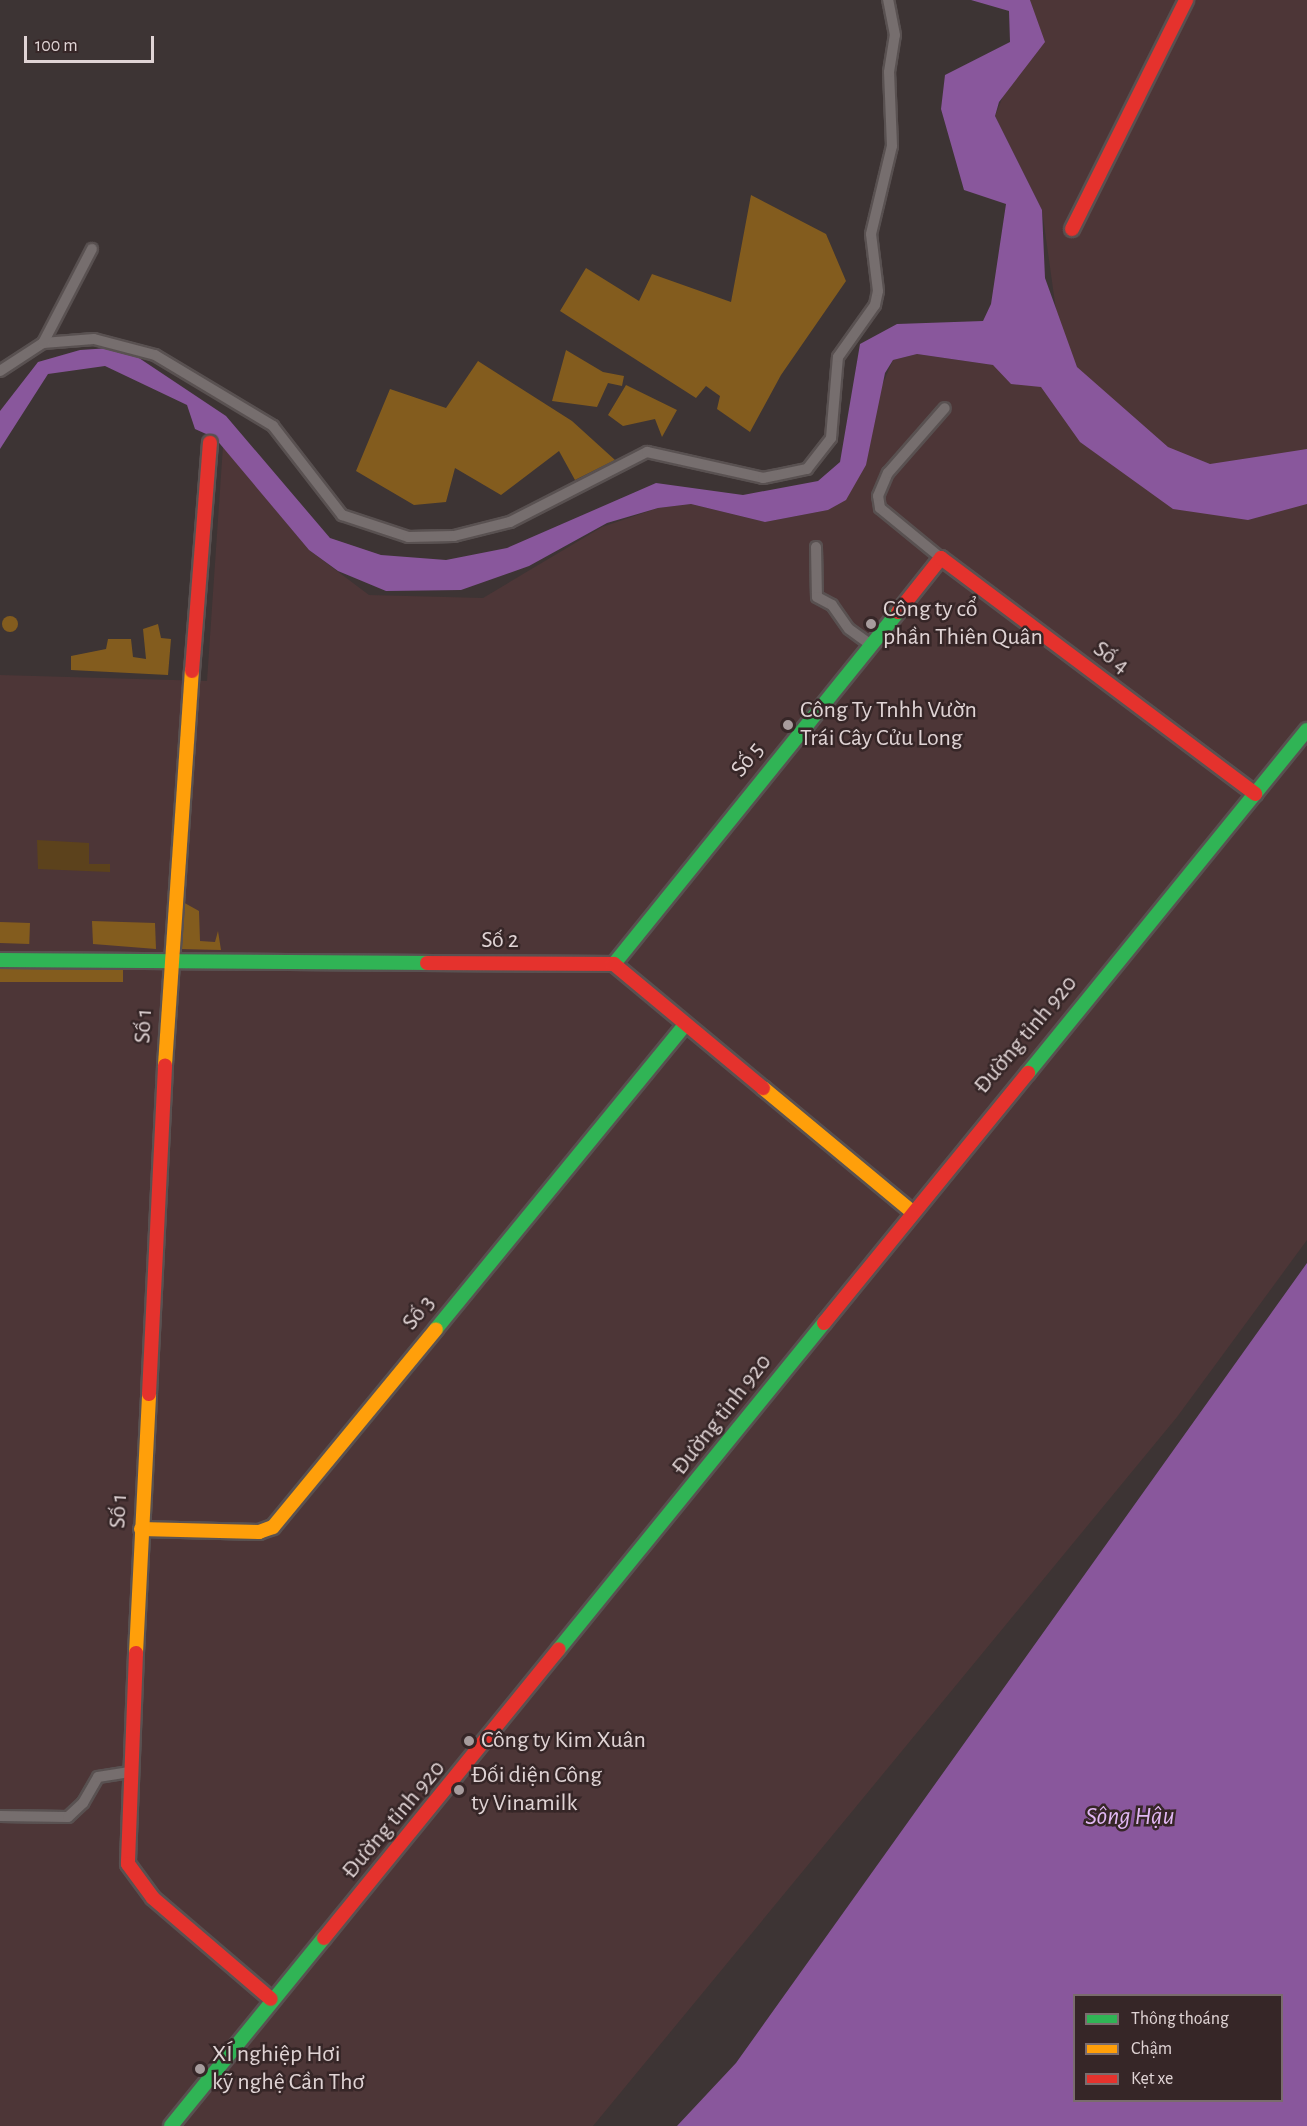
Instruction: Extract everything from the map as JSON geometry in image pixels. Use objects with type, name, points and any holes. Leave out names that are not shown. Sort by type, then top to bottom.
[{"type":"street","points":[[37,346],[94,339],[154,354],[273,426],[342,515],[408,537],[454,536],[510,522],[647,452],[763,478],[807,469],[831,438],[838,357],[875,305],[878,291],[871,234],[892,146],[889,72],[895,35],[888,0]]},
{"type":"street","points":[[1072,229],[1186,0]]},
{"type":"street","points":[[0,371],[37,346],[92,249]]},
{"type":"street","points":[[941,558],[880,508],[878,496],[888,472],[945,408]]},
{"type":"street","name":"Số 1","points":[[210,443],[170,963],[126,1849],[136,1879],[271,1999]]},
{"type":"street","points":[[816,547],[816,597],[832,605],[849,629],[871,645]]},
{"type":"street","name":"Số 5","points":[[614,964],[941,558]]},
{"type":"street","name":"Số 4","points":[[941,558],[1255,794]]},
{"type":"street","name":"Đường tỉnh 920","points":[[171,2126],[271,1999],[469,1766],[911,1211],[1307,730]]},
{"type":"street","name":"Số 2","points":[[0,960],[170,963],[614,964]]},
{"type":"street","points":[[614,964],[911,1211]]},
{"type":"street","name":"Số 3","points":[[141,1529],[273,1527],[685,1025]]},
{"type":"street","points":[[0,1816],[68,1816],[83,1803],[98,1777],[130,1772]]},
{"type":"shaded area","points":[[1030,0],[1307,0],[1307,1240],[1177,1417],[593,2126],[0,2126],[0,675],[207,681],[223,446],[309,550],[369,595],[483,598],[602,527],[658,508],[691,504],[765,522],[828,510],[893,360],[917,354],[993,365],[1056,310],[1042,210],[995,116],[1035,17]]},
{"type":"shaded area","points":[[751,195],[826,234],[846,281],[781,375],[750,432],[717,409],[720,396],[706,386],[696,398],[560,311],[586,268],[639,301],[652,274],[731,302]]},
{"type":"shaded area","points":[[566,350],[603,372],[624,376],[622,386],[608,383],[597,407],[552,401]]},
{"type":"shaded area","points":[[478,361],[572,421],[615,460],[575,480],[559,451],[501,495],[455,468],[446,502],[414,505],[356,471],[390,389],[446,408]]},
{"type":"shaded area","points":[[626,385],[677,410],[662,437],[655,419],[623,426],[608,415]]},
{"type":"shaded area","points":[[10,616],[18,624],[10,632],[2,624]]},
{"type":"shaded area","points":[[158,624],[161,638],[171,639],[168,675],[71,670],[71,656],[106,649],[108,639],[131,639],[133,657],[146,659],[143,629]]},
{"type":"shaded area","points":[[37,840],[89,843],[89,864],[110,864],[110,872],[38,869]]},
{"type":"shaded area","points":[[181,901],[199,911],[200,941],[215,942],[218,931],[221,950],[179,949]]},
{"type":"shaded area","points":[[92,921],[155,923],[156,949],[93,944]]},
{"type":"shaded area","points":[[0,922],[30,923],[29,944],[0,943]]},
{"type":"shaded area","points":[[0,969],[123,969],[123,982],[0,982]]},
{"type":"water","points":[[971,0],[1030,0],[1045,42],[999,102],[995,116],[1042,210],[1045,278],[1077,367],[1168,447],[1210,464],[1307,449],[1307,504],[1248,520],[1173,509],[1080,442],[1041,387],[1011,384],[993,365],[917,354],[893,360],[885,373],[866,465],[846,500],[828,510],[765,522],[691,504],[658,508],[607,523],[529,566],[461,590],[386,591],[338,571],[309,550],[215,438],[195,429],[187,405],[105,366],[48,374],[0,449],[0,411],[38,362],[80,350],[110,348],[136,356],[226,416],[330,538],[381,555],[446,560],[507,548],[656,483],[743,495],[818,481],[840,462],[860,344],[897,324],[983,321],[991,304],[1006,204],[964,190],[941,109],[945,75],[1010,42],[1009,11]]},
{"type":"water","name":"Sông Hậu","points":[[1307,1263],[1307,2126],[677,2126],[736,2063]]},
{"type":"traffic: fast","points":[[614,964],[898,612]]},
{"type":"traffic: fast","points":[[1028,1073],[1307,730]]},
{"type":"traffic: fast","points":[[0,960],[427,963]]},
{"type":"traffic: fast","points":[[436,1329],[685,1025]]},
{"type":"traffic: fast","points":[[559,1649],[824,1323]]},
{"type":"traffic: fast","points":[[171,2126],[324,1938]]},
{"type":"traffic: slow","points":[[165,1065],[192,671]]},
{"type":"traffic: slow","points":[[763,1088],[911,1211]]},
{"type":"traffic: slow","points":[[141,1529],[259,1532],[273,1527],[436,1329]]},
{"type":"traffic: slow","points":[[136,1653],[149,1394]]},
{"type":"traffic: jam","points":[[1072,229],[1186,0]]},
{"type":"traffic: jam","points":[[192,671],[210,443]]},
{"type":"traffic: jam","points":[[898,612],[941,558],[1255,794]]},
{"type":"traffic: jam","points":[[427,963],[614,964],[763,1088]]},
{"type":"traffic: jam","points":[[149,1394],[165,1065]]},
{"type":"traffic: jam","points":[[824,1323],[1028,1073]]},
{"type":"traffic: jam","points":[[324,1938],[559,1649]]},
{"type":"traffic: jam","points":[[136,1653],[128,1864],[153,1898],[271,1999]]},
{"type":"place","name":"Công ty cổ phần Thiên Quân","points":[[871,624]]},
{"type":"place","name":"Công Ty Tnhh Vườn Trái Cây Cửu Long","points":[[788,725]]},
{"type":"place","name":"Công ty Kim Xuân","points":[[469,1741]]},
{"type":"place","name":"Đối diện Công ty Vinamilk","points":[[459,1790]]},
{"type":"place","name":"XÍ nghiệp Hơi kỹ nghệ Cần Thơ","points":[[200,2069]]}]
